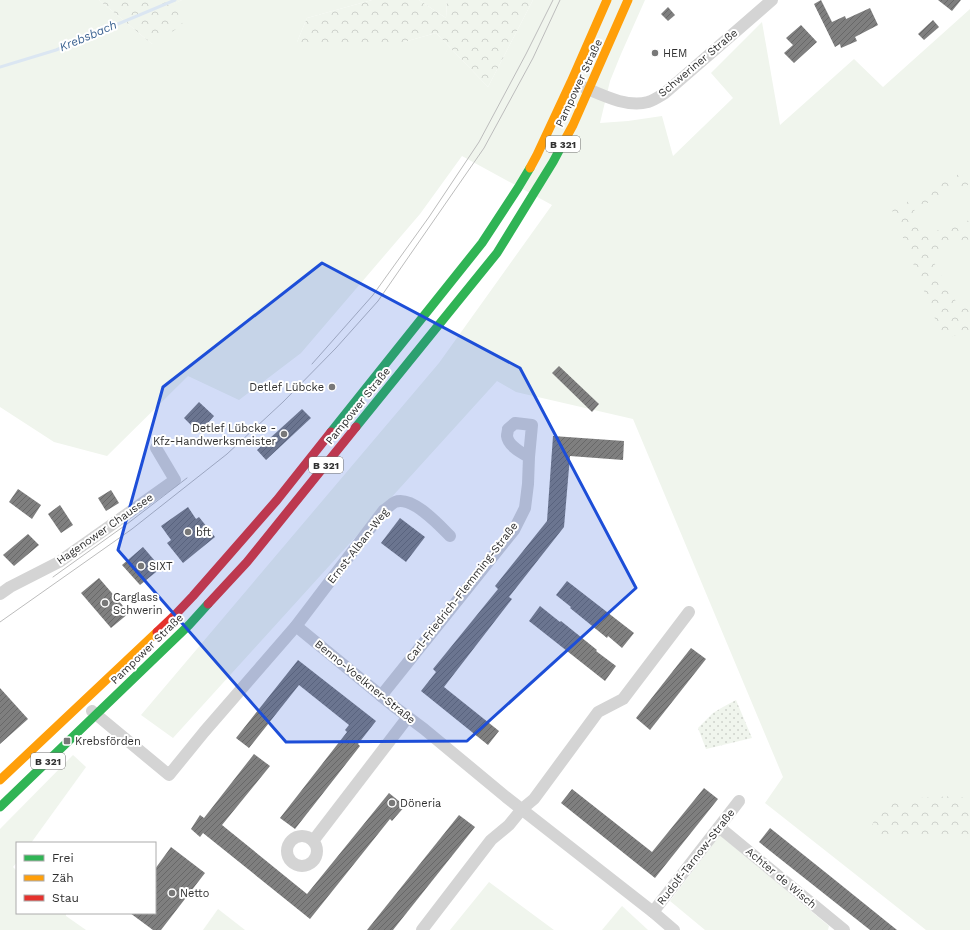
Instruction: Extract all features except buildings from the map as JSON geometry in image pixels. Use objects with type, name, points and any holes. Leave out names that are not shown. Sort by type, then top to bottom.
[{"type":"main road","name":"Pampower Straße","points":[[0,780],[83,703],[193,596],[282,494],[482,243],[518,188],[537,155],[607,0]]},
{"type":"main road","name":"Pampower Straße","points":[[0,807],[189,625],[247,562],[497,253],[553,162],[573,125],[590,90],[628,0]]},
{"type":"street","name":"Schweriner Straße","points":[[571,82],[614,100],[630,104],[647,102],[665,93],[772,0]]},
{"type":"street","name":"Hagenower Chaussee","points":[[0,594],[10,587],[58,562],[175,480],[156,448]]},
{"type":"street","name":"Carl-Friedrich-Flemming-Straße","points":[[381,696],[514,530],[525,508],[529,457]]},
{"type":"street","name":"Ernst-Alban-Weg","points":[[296,626],[384,510],[396,502],[413,504],[435,521],[450,536]]},
{"type":"street","points":[[422,930],[491,840],[509,825],[522,809],[534,799],[598,712],[624,699],[689,612]]},
{"type":"street","points":[[83,703],[169,775],[204,732],[296,626]]},
{"type":"street","name":"Benno-Voelkner-Straße","points":[[296,626],[506,797],[674,930]]},
{"type":"street","points":[[313,841],[408,717]]},
{"type":"street","name":"Rudolf-Tarnow-Straße","points":[[653,912],[739,802]]},
{"type":"street","name":"Achter de Wisch","points":[[719,826],[844,930]]},
{"type":"highlighted area","points":[[322,263],[520,368],[636,588],[467,741],[286,742],[118,550],[163,387]]},
{"type":"green space","points":[[0,0],[99,0],[152,44],[173,4],[182,0],[372,0],[307,18],[297,42],[404,42],[436,33],[488,87],[533,0],[645,0],[610,81],[600,123],[662,116],[673,156],[733,98],[711,73],[762,22],[780,125],[854,59],[883,87],[970,9],[970,930],[926,930],[765,803],[783,777],[633,419],[516,392],[497,381],[173,738],[141,715],[439,363],[552,205],[462,156],[420,214],[301,353],[239,400],[188,376],[107,456],[54,442],[0,407]]},
{"type":"green space","points":[[99,0],[182,0],[174,4],[183,25],[152,44]]},
{"type":"green space","points":[[372,0],[419,0],[446,18],[447,0],[533,0],[488,87],[436,33],[404,42],[297,42],[307,18]]},
{"type":"green space","points":[[419,0],[447,0],[446,18]]},
{"type":"green space","points":[[970,168],[970,184],[914,209],[923,235],[970,220],[970,239],[928,252],[959,307],[970,304],[970,331],[943,339],[892,210]]},
{"type":"green space","points":[[736,700],[752,738],[706,749],[698,728],[713,713]]},
{"type":"green space","points":[[73,755],[86,767],[32,842],[16,842],[16,863],[13,867],[16,870],[16,914],[66,914],[66,916],[86,930],[0,930],[0,829]]},
{"type":"green space","points":[[955,796],[970,799],[970,841],[937,836],[886,839],[870,830],[883,800]]},
{"type":"green space","points":[[720,835],[829,926],[828,930],[705,930],[670,901]]},
{"type":"green space","points":[[489,882],[554,930],[450,930]]},
{"type":"green space","points":[[622,906],[648,930],[602,930]]},
{"type":"green space","points":[[218,909],[245,930],[203,930]]},
{"type":"waterway","name":"Krebsbach","points":[[0,67],[56,50],[175,0]]},
{"type":"tram line","points":[[312,364],[373,295],[429,217],[479,142],[553,0]]},
{"type":"tram line","points":[[0,622],[132,529],[227,454],[283,402],[336,348],[378,301],[484,148],[533,58],[560,0]]},
{"type":"tram line","points":[[53,577],[127,524],[187,478]]},
{"type":"traffic: fast","points":[[356,427],[497,253],[561,147]]},
{"type":"traffic: fast","points":[[331,432],[482,243],[530,168]]},
{"type":"traffic: fast","points":[[0,807],[189,625],[208,604]]},
{"type":"traffic: slow","points":[[530,168],[571,82],[607,0]]},
{"type":"traffic: slow","points":[[561,147],[573,125],[628,0]]},
{"type":"traffic: slow","points":[[0,780],[157,632]]},
{"type":"traffic: jam","points":[[208,604],[247,562],[356,427]]},
{"type":"traffic: jam","points":[[157,632],[193,596],[277,500],[331,432]]},
{"type":"place","name":"HEM","points":[[655,53]]},
{"type":"place","name":"Detlef Lübcke","points":[[332,387]]},
{"type":"place","name":"Detlef Lübcke - Kfz-Handwerksmeister","points":[[284,434]]},
{"type":"place","name":"bft","points":[[188,532]]},
{"type":"place","name":"SIXT","points":[[141,566]]},
{"type":"place","name":"Carglass Schwerin","points":[[105,603]]},
{"type":"place","name":"Krebsförden","points":[[67,741]]},
{"type":"place","name":"Döneria","points":[[392,803]]},
{"type":"place","name":"Netto","points":[[172,893]]}]
